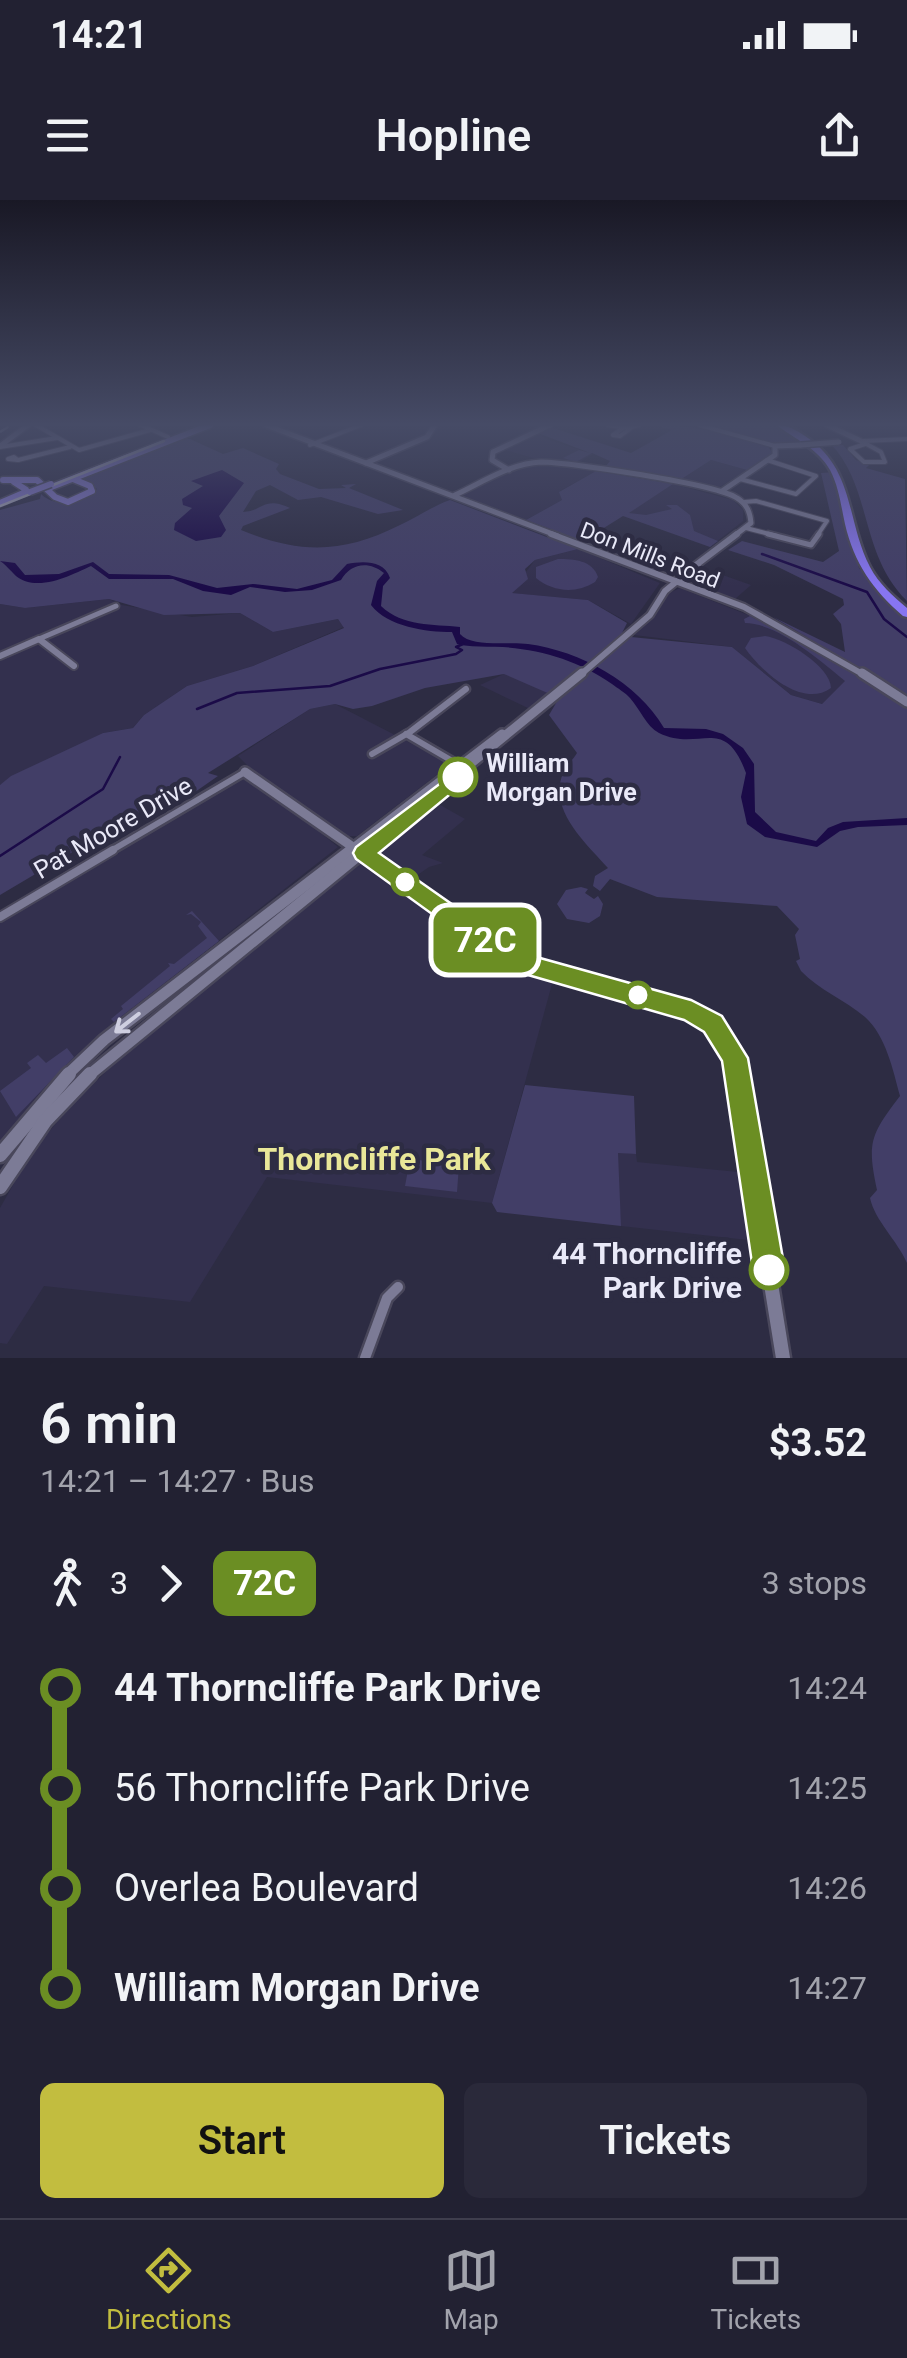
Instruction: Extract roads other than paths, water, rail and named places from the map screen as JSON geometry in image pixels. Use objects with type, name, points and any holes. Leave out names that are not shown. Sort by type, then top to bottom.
[{"type":"highway","points":[[839,479],[866,568],[907,614]]},
{"type":"highway","points":[[847,479],[875,569],[907,606]]},
{"type":"main road","points":[[0,505],[67,479]]},
{"type":"main road","points":[[50,486],[72,479]]},
{"type":"main road","points":[[2,480],[36,480],[47,496],[58,501],[74,500],[92,491],[72,479]]},
{"type":"main road","name":"Don Mills Road","points":[[404,479],[674,581]]},
{"type":"main road","name":"Don Mills Road","points":[[406,479],[749,611],[840,659],[907,702]]},
{"type":"main road","points":[[453,496],[485,479]]},
{"type":"main road","points":[[674,581],[746,528],[753,518],[744,502],[722,490],[740,479]]},
{"type":"main road","points":[[0,505],[28,491],[23,485],[2,480]]},
{"type":"main road","points":[[0,1155],[56,1086],[91,1052],[353,846],[552,698],[627,635]]},
{"type":"main road","points":[[0,656],[40,639]]},
{"type":"main road","points":[[0,1187],[46,1121],[104,1059],[364,853],[463,767]]},
{"type":"main road","points":[[244,772],[505,954],[528,965],[691,1011],[719,1030],[735,1058],[783,1358]]},
{"type":"street","points":[[656,479],[722,490]]},
{"type":"street","points":[[740,479],[796,494],[813,479]]},
{"type":"street","points":[[744,502],[756,501],[827,521],[812,545],[746,528]]},
{"type":"street","points":[[627,635],[642,623],[674,581]]},
{"type":"street","points":[[74,666],[40,639],[116,606]]},
{"type":"street","points":[[372,754],[465,691]]},
{"type":"street","points":[[406,734],[463,767]]},
{"type":"street","name":"Pat Moore Drive","points":[[0,917],[244,772]]},
{"type":"street","points":[[365,1358],[386,1298],[398,1287]]},
{"type":"waterway","points":[[762,554],[867,592],[884,619],[907,637]]},
{"type":"waterway","points":[[197,709],[237,693],[330,686],[380,669],[456,654],[462,650],[456,647],[463,644]]},
{"type":"waterway","points":[[0,856],[103,789],[120,757]]},
{"type":"tram line","points":[[0,506],[68,479]]},
{"type":"place","name":"William Morgan Drive","points":[[458,777]]},
{"type":"place","name":"44 Thorncliffe Park Drive","points":[[769,1270]]},
{"type":"district","name":"Thorncliffe Park","points":[[374,1159]]}]
